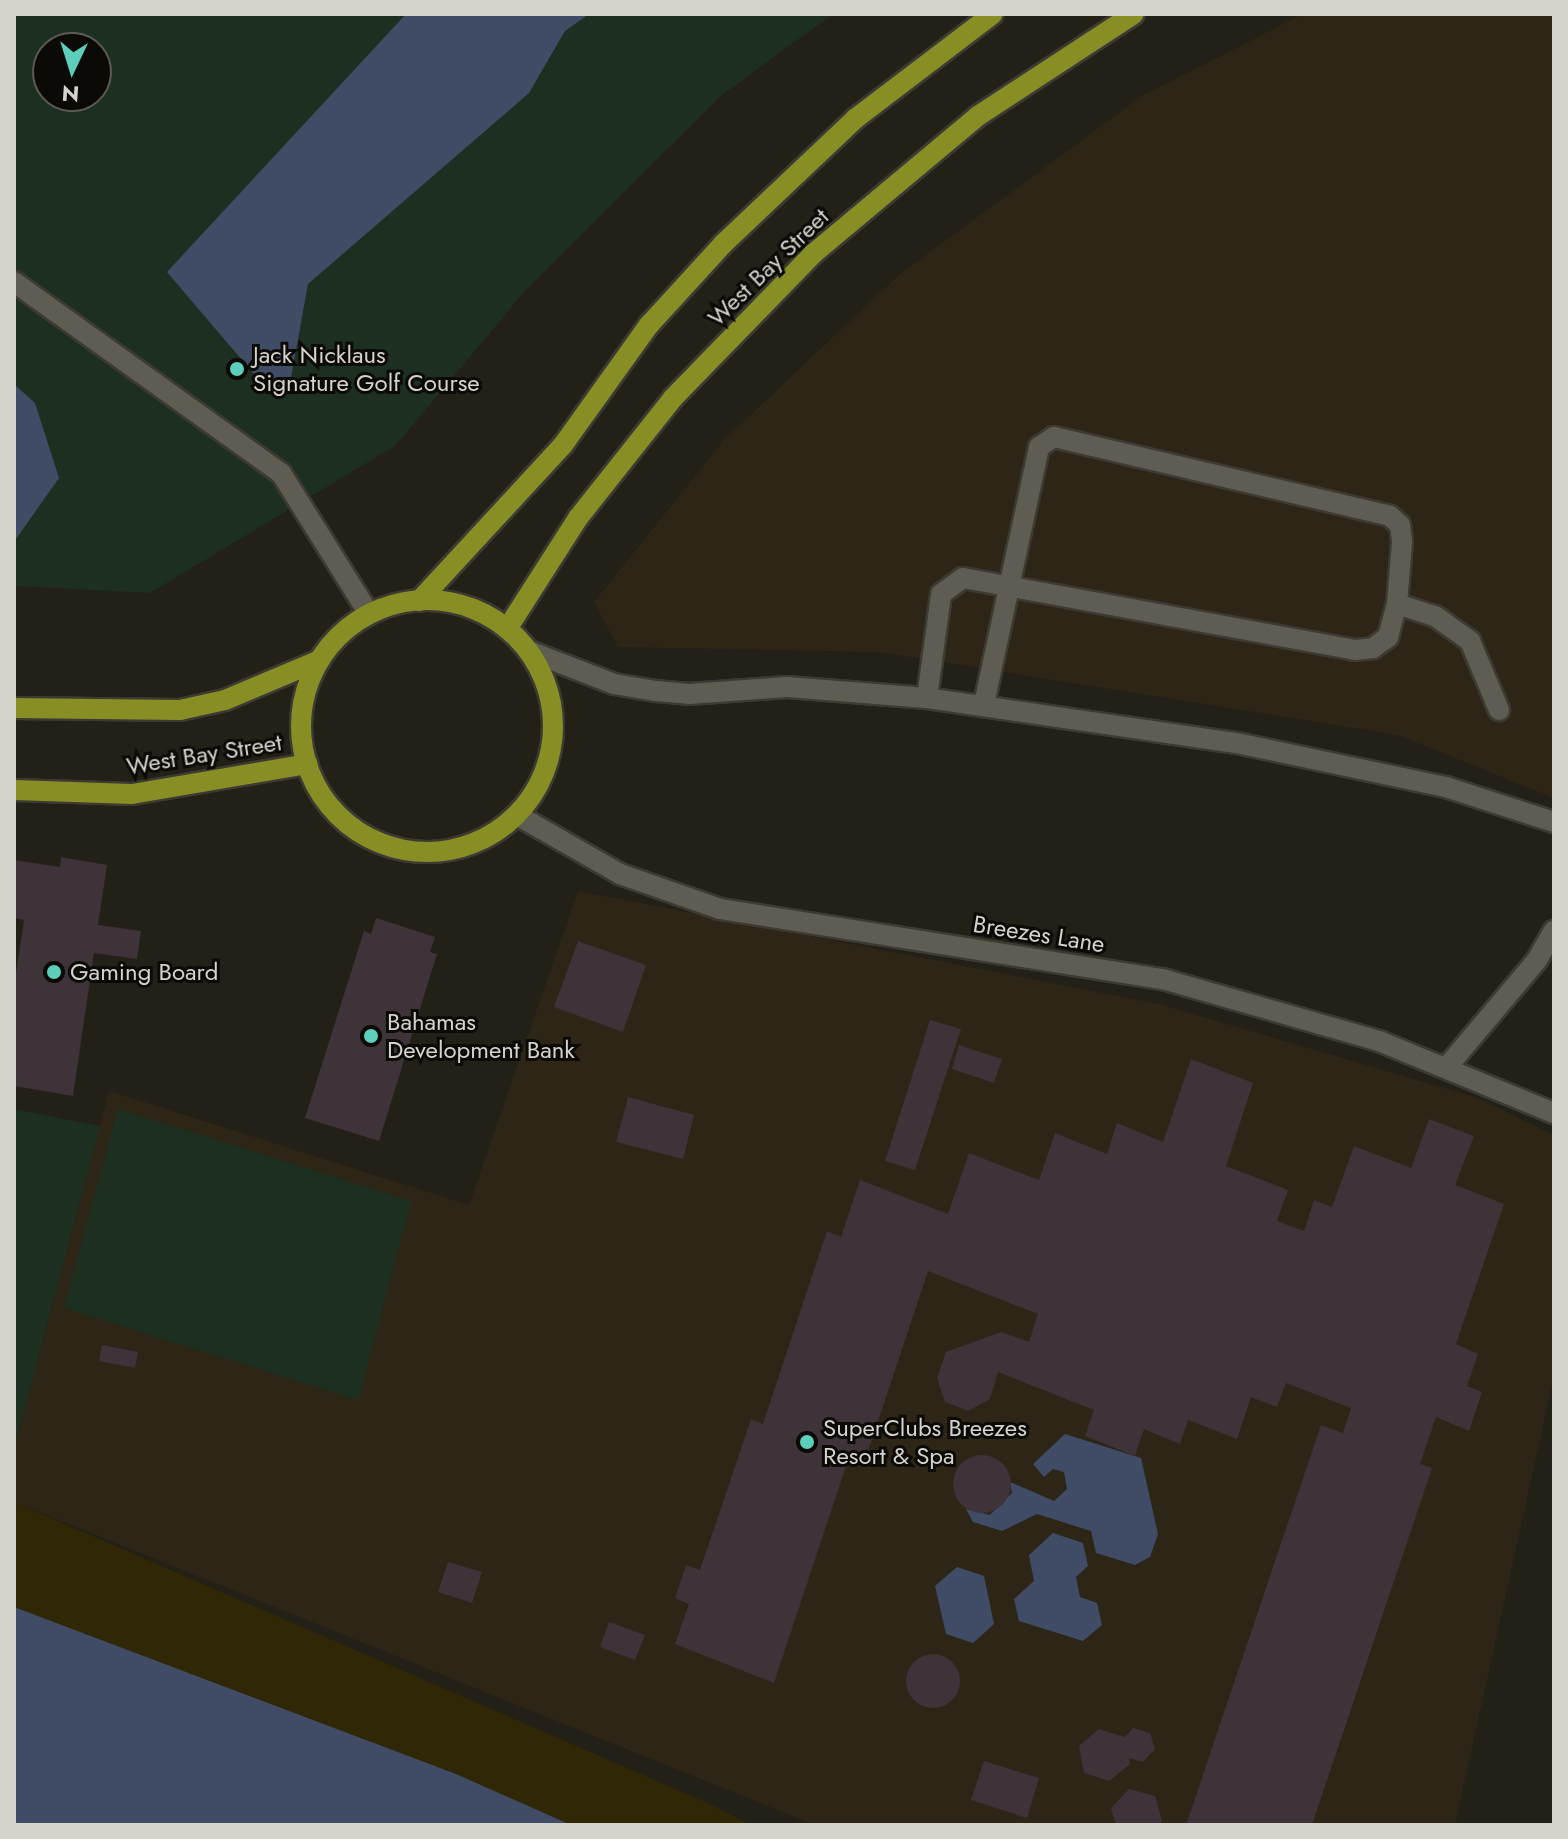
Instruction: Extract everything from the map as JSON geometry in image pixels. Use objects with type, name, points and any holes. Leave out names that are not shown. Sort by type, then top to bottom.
[{"type":"main road","name":"West Bay Street","points":[[419,601],[563,445],[649,325],[723,244],[855,119],[993,14]]},
{"type":"main road","name":"West Bay Street","points":[[507,629],[578,518],[673,398],[813,254],[978,116],[1134,14]]},
{"type":"main road","points":[[419,601],[478,611],[507,629],[529,651],[549,691],[553,730],[545,773],[517,815],[500,829],[456,849],[399,849],[349,825],[324,799],[307,764],[300,729],[303,702],[320,660],[349,627],[369,614],[419,601]]},
{"type":"main road","name":"West Bay Street","points":[[14,708],[180,710],[225,700],[320,660]]},
{"type":"main road","name":"West Bay Street","points":[[14,790],[132,794],[307,764]]},
{"type":"lane","points":[[14,282],[281,473],[369,614]]},
{"type":"lane","points":[[927,698],[941,594],[963,578],[1009,586],[1355,650],[1373,648],[1388,637],[1397,604],[1402,542],[1400,525],[1390,516],[1054,437],[1039,447],[1009,586],[984,704]]},
{"type":"lane","points":[[1397,604],[1435,616],[1470,641],[1499,710]]},
{"type":"lane","points":[[529,651],[614,684],[656,691],[689,694],[787,687],[984,704],[1366,767],[1554,822]]},
{"type":"lane","name":"Breezes Lane","points":[[517,815],[620,874],[720,909],[1166,980],[1379,1041],[1554,1113]]},
{"type":"lane","points":[[1447,1067],[1537,960],[1554,931]]},
{"type":"shaded area","points":[[1303,14],[1554,14],[1554,798],[1398,735],[879,652],[618,647],[594,602],[725,439],[900,274],[1142,96]]},
{"type":"shaded area","points":[[578,891],[1159,1004],[1478,1098],[1554,1135],[1554,1376],[1455,1825],[815,1825],[14,1502],[14,1448],[109,1091],[469,1205]]},
{"type":"green space","name":"Jack Nicklaus Signature Golf Course","points":[[14,14],[833,14],[722,95],[525,291],[395,446],[150,593],[14,586]]},
{"type":"green space","points":[[14,1109],[100,1126],[14,1448]]},
{"type":"green space","points":[[118,1109],[411,1201],[358,1400],[64,1308]]},
{"type":"sand","points":[[14,1502],[708,1803],[751,1825],[260,1825],[14,1748]]},
{"type":"water","points":[[406,14],[589,14],[565,31],[529,93],[308,284],[289,389],[265,387],[167,272]]},
{"type":"water","points":[[14,384],[35,403],[59,478],[16,539]]},
{"type":"water","points":[[1065,1434],[1141,1458],[1158,1534],[1150,1557],[1135,1565],[1096,1553],[1091,1531],[1037,1514],[1002,1531],[973,1522],[966,1509],[990,1515],[1012,1493],[1010,1482],[1054,1501],[1067,1489],[1064,1472],[1053,1469],[1044,1477],[1033,1464]]},
{"type":"water","points":[[1053,1533],[1083,1543],[1088,1566],[1076,1577],[1080,1597],[1097,1603],[1102,1625],[1083,1641],[1019,1621],[1014,1599],[1034,1581],[1029,1555]]},
{"type":"water","points":[[957,1567],[984,1576],[994,1624],[973,1643],[946,1634],[935,1586]]},
{"type":"water","points":[[14,1607],[456,1774],[571,1825],[14,1825]]},
{"type":"building","name":"Gaming Board","points":[[61,857],[107,865],[98,925],[141,931],[137,959],[94,953],[73,1096],[14,1086],[14,986],[24,920],[14,918],[14,860],[60,867]]},
{"type":"building","name":"Bahamas Development Bank","points":[[376,918],[435,937],[430,952],[437,954],[379,1141],[305,1118],[364,931],[371,934]]},
{"type":"building","points":[[578,941],[646,965],[623,1032],[554,1007]]},
{"type":"building","points":[[930,1020],[961,1029],[915,1170],[885,1161]]},
{"type":"building","points":[[959,1045],[1002,1059],[994,1083],[952,1069]]},
{"type":"building","name":"SuperClubs Breezes Resort & Spa","points":[[1191,1059],[1253,1083],[1226,1166],[1288,1190],[1277,1221],[1304,1231],[1314,1200],[1332,1207],[1354,1146],[1411,1168],[1429,1119],[1474,1136],[1455,1185],[1504,1204],[1456,1344],[1478,1354],[1467,1386],[1482,1392],[1469,1431],[1436,1417],[1420,1464],[1432,1468],[1312,1825],[1186,1825],[1321,1425],[1343,1433],[1351,1408],[1286,1383],[1277,1407],[1251,1397],[1237,1439],[1188,1420],[1180,1444],[1144,1429],[1135,1456],[1085,1436],[1094,1410],[998,1372],[990,1399],[968,1411],[945,1402],[937,1378],[946,1352],[1001,1332],[1029,1342],[1038,1314],[928,1271],[864,1463],[849,1457],[774,1683],[675,1644],[689,1604],[675,1598],[686,1565],[700,1570],[751,1419],[763,1424],[827,1231],[841,1237],[860,1180],[948,1214],[969,1153],[1039,1180],[1055,1133],[1107,1154],[1117,1123],[1163,1142]]},
{"type":"building","points":[[628,1097],[694,1115],[683,1159],[616,1142]]},
{"type":"building","points":[[102,1345],[138,1352],[135,1368],[99,1361]]},
{"type":"building","points":[[982,1455],[993,1457],[1002,1464],[1009,1473],[1009,1495],[1002,1504],[993,1511],[982,1513],[971,1511],[962,1504],[955,1495],[953,1484],[955,1473],[962,1464],[971,1457]]},
{"type":"building","points":[[448,1562],[482,1572],[472,1603],[438,1592]]},
{"type":"building","points":[[609,1622],[645,1635],[635,1660],[600,1647]]},
{"type":"building","points":[[933,1654],[952,1662],[960,1681],[952,1700],[933,1708],[914,1700],[906,1681],[914,1662]]},
{"type":"building","points":[[1133,1728],[1150,1733],[1155,1749],[1143,1762],[1129,1758],[1130,1764],[1109,1781],[1084,1773],[1079,1746],[1099,1729],[1125,1737]]},
{"type":"building","points":[[984,1761],[1039,1778],[1027,1818],[971,1800]]},
{"type":"building","points":[[1129,1789],[1155,1796],[1162,1821],[1158,1825],[1116,1825],[1111,1808]]},
{"type":"place","name":"Jack Nicklaus Signature Golf Course","points":[[237,369]]},
{"type":"place","name":"Gaming Board","points":[[54,972]]},
{"type":"place","name":"Bahamas Development Bank","points":[[371,1036]]},
{"type":"place","name":"SuperClubs Breezes Resort & Spa","points":[[807,1442]]}]
